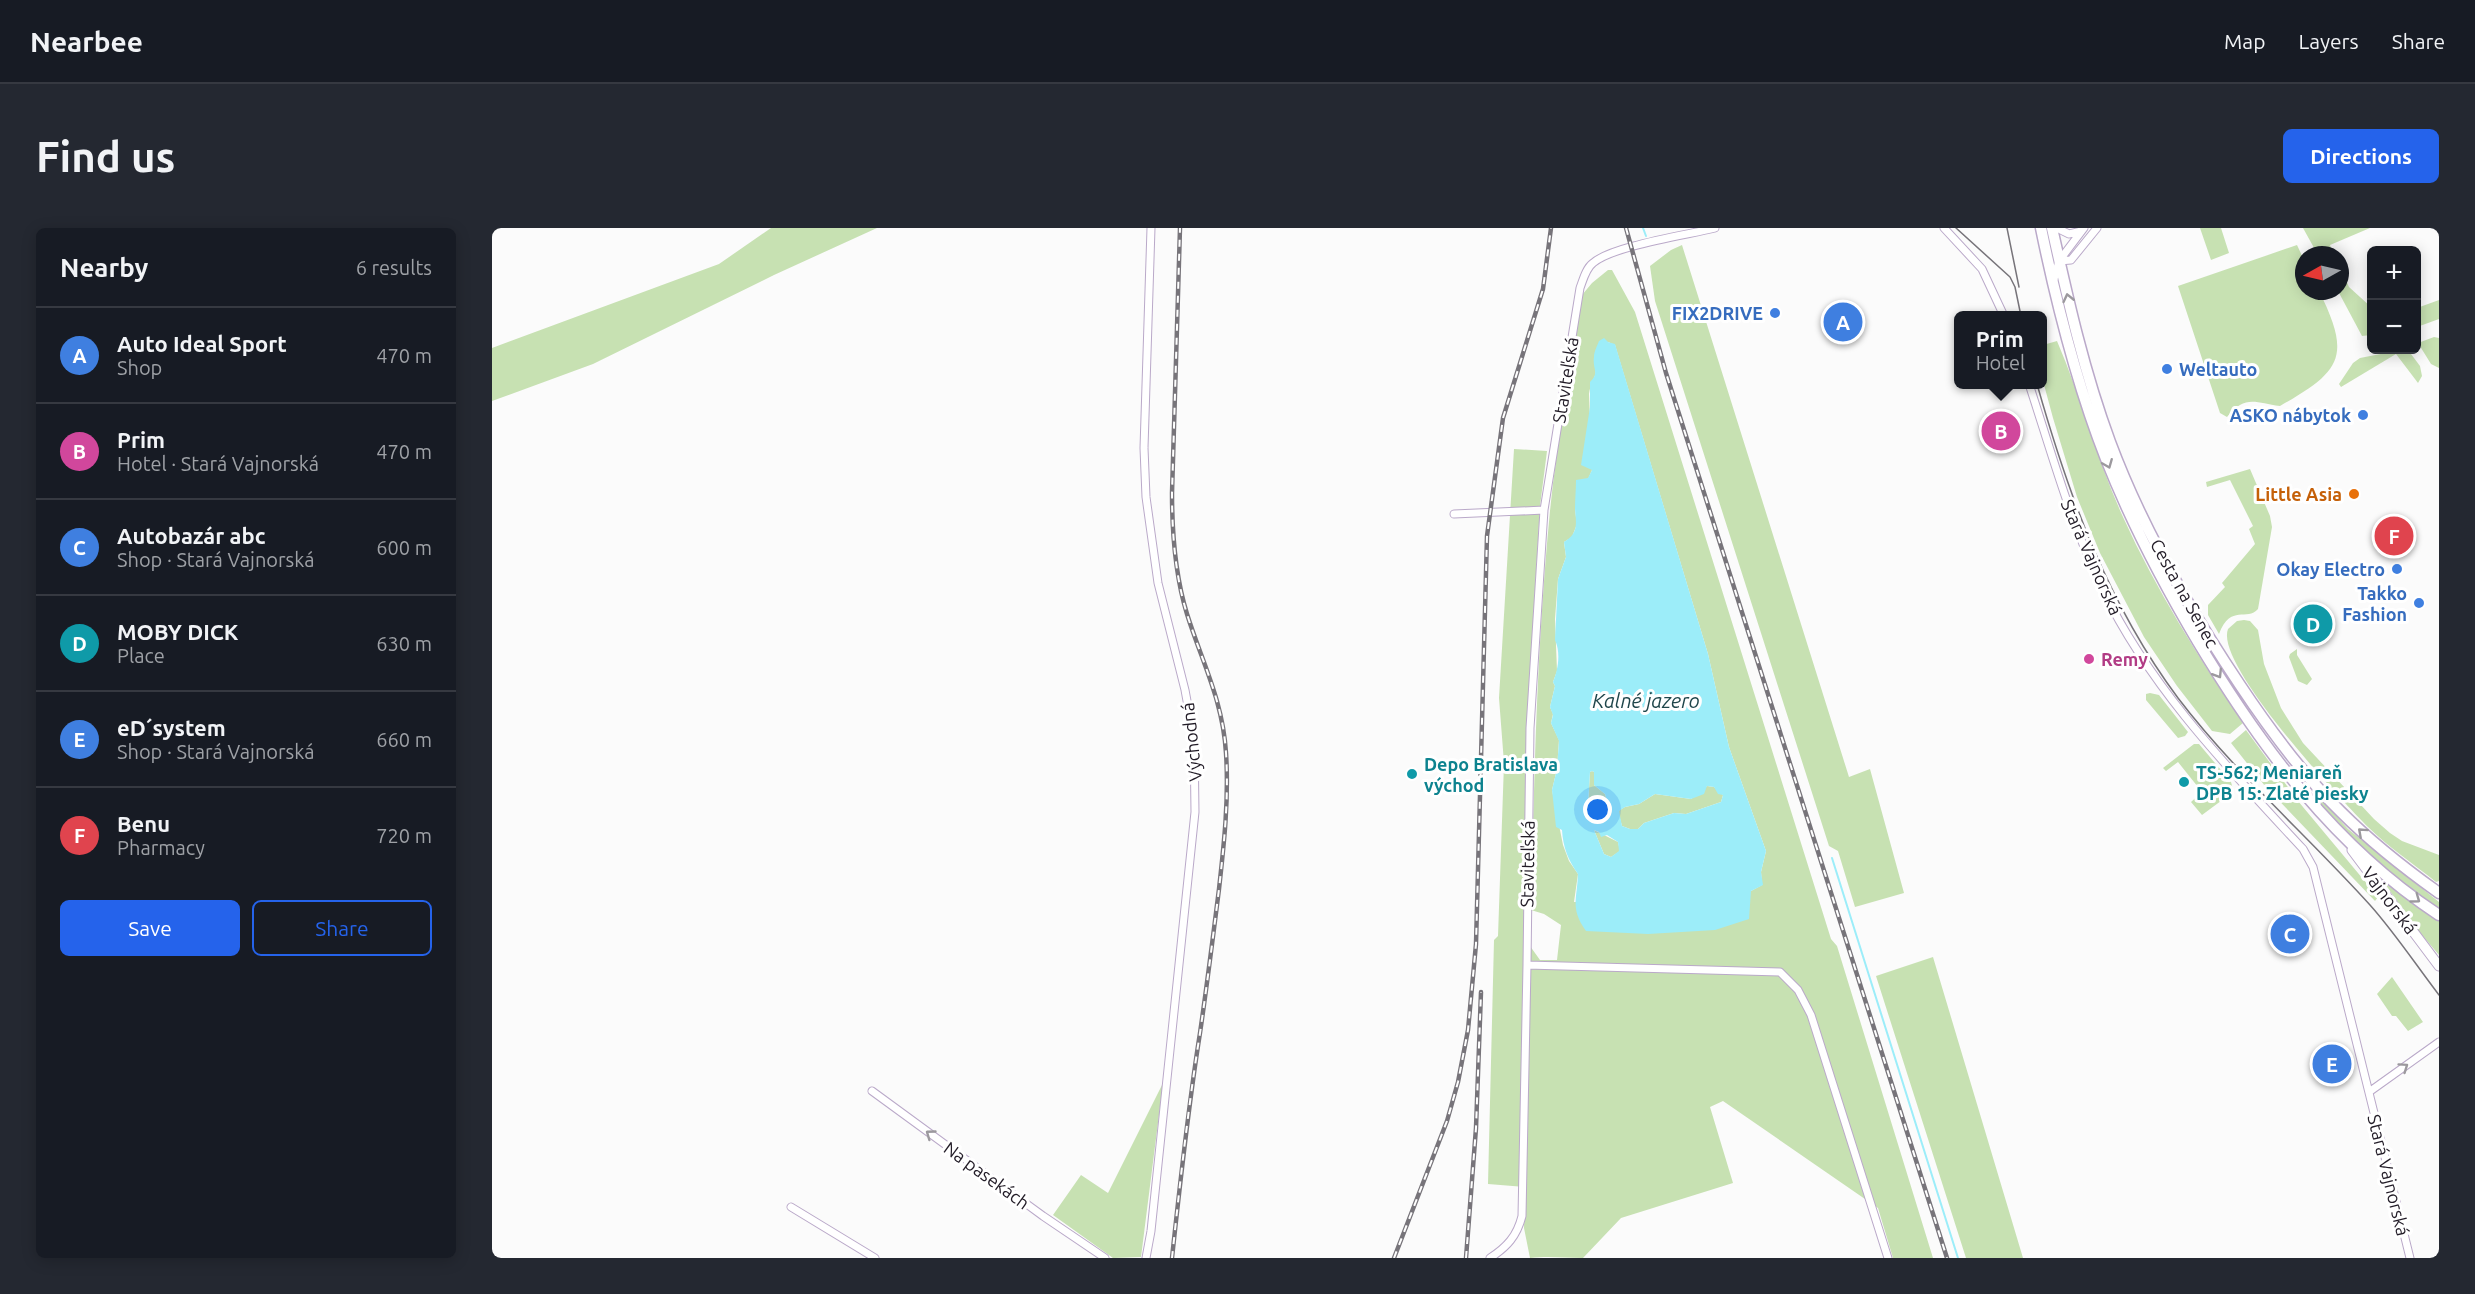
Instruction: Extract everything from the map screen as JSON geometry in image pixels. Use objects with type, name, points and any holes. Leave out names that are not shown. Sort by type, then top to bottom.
[{"type":"main road","name":"Cesta na Senec","points":[[2045,230],[2059,261],[2087,374],[2109,439],[2137,504],[2181,591],[2252,703],[2303,771],[2364,834],[2439,893]]},
{"type":"main road","name":"Cesta na Senec","points":[[2045,230],[2053,285],[2071,355],[2106,459],[2160,575],[2209,659],[2260,737],[2296,784],[2339,834],[2373,866],[2439,915]]},
{"type":"main road","name":"Vajnorská","points":[[2339,834],[2439,966]]},
{"type":"street","name":"Východná","points":[[1146,1258],[1155,1196],[1196,784],[1194,739],[1190,715],[1158,583],[1146,497],[1144,448],[1151,228]]},
{"type":"street","name":"Staviteľská","points":[[1490,1258],[1519,1230],[1522,1216],[1530,728],[1544,510],[1580,288],[1591,264],[1630,248],[1715,228]]},
{"type":"street","points":[[1944,228],[1982,269],[2002,311]]},
{"type":"street","points":[[2057,228],[2069,234],[2082,230]]},
{"type":"street","points":[[2059,261],[2071,260],[2097,228]]},
{"type":"street","points":[[2053,285],[2059,261],[2082,230]]},
{"type":"street","name":"Stará Vajnorská","points":[[2031,389],[2081,542],[2122,624],[2152,673],[2183,714],[2303,849],[2313,867],[2410,1258]]},
{"type":"street","points":[[1454,514],[1544,510]]},
{"type":"street","points":[[1527,965],[1597,965],[1780,972],[1798,990],[1811,1015],[1888,1258]]},
{"type":"street","name":"Stará Vajnorská","points":[[2369,1092],[2439,1042]]},
{"type":"street","name":"Na pasekách","points":[[872,1091],[1045,1218],[1105,1258]]},
{"type":"street","points":[[791,1207],[875,1258]]},
{"type":"green space","points":[[771,228],[877,228],[774,275],[593,364],[492,401],[492,348],[719,264]]},
{"type":"green space","points":[[2200,228],[2221,228],[2229,253],[2211,260]]},
{"type":"green space","points":[[2303,228],[2370,228],[2330,246],[2313,246]]},
{"type":"green space","points":[[1682,245],[1849,777],[1870,769],[1904,893],[1855,907],[1838,851],[1829,846],[1655,301],[1650,266],[1671,250]]},
{"type":"green space","points":[[2297,245],[2295,246],[2295,300],[2323,300],[2335,332],[2337,347],[2335,360],[2328,372],[2316,383],[2280,406],[2257,402],[2245,403],[2233,410],[2227,417],[2220,413],[2178,286]]},
{"type":"green space","points":[[1608,270],[1612,270],[1635,312],[1831,939],[1837,946],[1933,1258],[1893,1258],[1878,1208],[1723,1101],[1710,1107],[1733,1183],[1621,1218],[1583,1258],[1530,1258],[1524,1228],[1525,1187],[1488,1184],[1494,940],[1498,936],[1504,763],[1499,698],[1514,449],[1547,451],[1540,506],[1527,725],[1523,906],[1530,946],[1540,960],[1557,960],[1561,925],[1544,914],[1531,910],[1539,661],[1550,511],[1557,457],[1582,295]],"holes":[[[1608,342],[1615,345],[1708,654],[1729,747],[1766,851],[1761,872],[1762,885],[1751,891],[1574,902],[1578,874],[1569,861],[1563,845],[1552,790],[1557,769],[1559,740],[1551,723],[1553,714],[1550,707],[1555,686],[1553,682],[1557,671],[1555,619],[1558,579],[1566,557],[1564,542],[1572,537],[1577,524],[1575,510],[1592,470],[1589,394],[1596,370],[1594,362]]]},
{"type":"green space","points":[[2349,287],[2367,303],[2367,335],[2362,336],[2343,300],[2349,300]]},
{"type":"green space","points":[[2439,300],[2439,319],[2421,326],[2421,307]]},
{"type":"green space","points":[[2434,337],[2439,338],[2439,368],[2431,364],[2421,348],[2421,342]]},
{"type":"green space","points":[[2057,341],[2105,474],[2149,571],[2210,674],[2243,723],[2230,734],[2212,731],[2177,686],[2144,637],[2100,553],[2077,497],[2045,389],[2047,389],[2047,344]]},
{"type":"green space","points":[[2396,354],[2341,387],[2339,384],[2353,363],[2360,358]]},
{"type":"green space","points":[[2396,354],[2411,354],[2420,366],[2422,376],[2418,383]]},
{"type":"green space","points":[[2250,469],[2270,516],[2272,527],[2258,609],[2254,613],[2229,619],[2219,634],[2208,615],[2208,605],[2225,587],[2222,583],[2255,544],[2249,529],[2253,526],[2230,480],[2207,487],[2206,482]]},
{"type":"green space","points":[[2237,621],[2250,621],[2258,630],[2264,664],[2281,708],[2303,743],[2390,833],[2402,841],[2439,855],[2439,881],[2436,882],[2368,827],[2308,762],[2259,700],[2240,671],[2229,646],[2228,629]]},
{"type":"green space","points":[[2297,649],[2297,655],[2312,679],[2307,685],[2298,681],[2289,657]]},
{"type":"green space","points":[[2146,694],[2159,695],[2188,732],[2185,736],[2178,738],[2146,700]]},
{"type":"green space","points":[[2246,730],[2298,801],[2378,897],[2375,901],[2265,786],[2231,743]]},
{"type":"green space","points":[[2194,744],[2199,744],[2231,782],[2233,789],[2229,795],[2202,815],[2191,802],[2202,792],[2178,762],[2166,771],[2163,768]]},
{"type":"green space","points":[[1590,772],[1594,772],[1594,785],[1605,794],[1609,807],[1605,817],[1590,819],[1588,805]]},
{"type":"green space","points":[[1707,786],[1714,787],[1723,795],[1721,802],[1686,814],[1674,813],[1644,823],[1638,829],[1622,826],[1618,811],[1625,807],[1639,804],[1655,794],[1691,799]]},
{"type":"green space","points":[[2318,796],[2348,829],[2439,902],[2439,911],[2354,844],[2313,800]]},
{"type":"green space","points":[[1594,830],[1618,842],[1620,851],[1611,857],[1604,854]]},
{"type":"green space","points":[[2386,881],[2439,919],[2439,955],[2416,928],[2385,884]]},
{"type":"green space","points":[[1933,957],[2023,1258],[1966,1258],[1876,976]]},
{"type":"green space","points":[[2392,977],[2423,1022],[2408,1031],[2396,1016],[2392,1016],[2377,994]]},
{"type":"green space","points":[[1163,1083],[1141,1257],[1113,1258],[1053,1215],[1081,1175],[1108,1193]]},
{"type":"water","name":"Kalné jazero","points":[[1604,338],[1615,344],[1708,654],[1729,747],[1766,851],[1761,872],[1763,885],[1751,891],[1749,919],[1715,930],[1648,934],[1586,931],[1576,910],[1578,874],[1567,853],[1562,830],[1556,827],[1552,790],[1557,769],[1559,741],[1551,723],[1553,715],[1550,707],[1558,661],[1555,640],[1558,579],[1566,557],[1564,542],[1569,539],[1576,527],[1576,480],[1588,478],[1592,470],[1581,465],[1590,407],[1590,382],[1595,376],[1594,355],[1599,341]],"holes":[[[1590,772],[1594,772],[1594,785],[1605,794],[1609,807],[1605,816],[1590,819],[1588,805]],[[1707,786],[1714,787],[1718,794],[1723,795],[1721,802],[1686,814],[1674,813],[1644,823],[1638,829],[1622,826],[1619,811],[1639,804],[1655,794],[1691,799],[1704,794]],[[1594,830],[1599,832],[1601,837],[1607,835],[1618,842],[1619,851],[1611,857],[1604,854]]]},
{"type":"waterway","points":[[1643,228],[1646,236]]},
{"type":"waterway","points":[[1832,858],[1958,1258]]},
{"type":"tram line","points":[[1956,228],[2010,277],[2015,287],[2020,311]]},
{"type":"tram line","points":[[2007,228],[2019,287]]},
{"type":"tram line","points":[[2038,389],[2063,468],[2093,548],[2111,587],[2153,662],[2200,726],[2379,916],[2439,995]]},
{"type":"railway","points":[[1172,1258],[1188,1117],[1219,889],[1227,787],[1226,753],[1221,716],[1183,599],[1174,539],[1172,493],[1180,228]]},
{"type":"railway","points":[[1394,1258],[1447,1121],[1458,1082],[1468,1030],[1476,944],[1487,536],[1503,418],[1543,289],[1551,228]]},
{"type":"railway","points":[[1626,228],[1666,373],[1947,1258]]},
{"type":"railway","points":[[1466,1258],[1476,1128],[1481,992]]},
{"type":"place","name":"FIX2DRIVE","points":[[1775,313]]},
{"type":"place","name":"Auto Ideal Sport","points":[[1843,322]]},
{"type":"place","name":"Weltauto","points":[[2167,369]]},
{"type":"place","name":"ASKO nábytok","points":[[2363,415]]},
{"type":"place","name":"Prim","points":[[2001,431]]},
{"type":"place","name":"Little Asia","points":[[2354,494]]},
{"type":"place","name":"Benu","points":[[2394,536]]},
{"type":"place","name":"Okay Electro","points":[[2397,569]]},
{"type":"place","name":"Takko Fashion","points":[[2419,603]]},
{"type":"place","name":"MOBY DICK","points":[[2313,624]]},
{"type":"place","name":"Remy","points":[[2089,659]]},
{"type":"place","name":"Depo Bratislava východ","points":[[1412,774]]},
{"type":"place","name":"TS-562; Meniareň DPB 15: Zlaté piesky","points":[[2184,782]]},
{"type":"place","name":"Autobazár abc","points":[[2290,934]]},
{"type":"place","name":"eD´system","points":[[2332,1064]]}]
